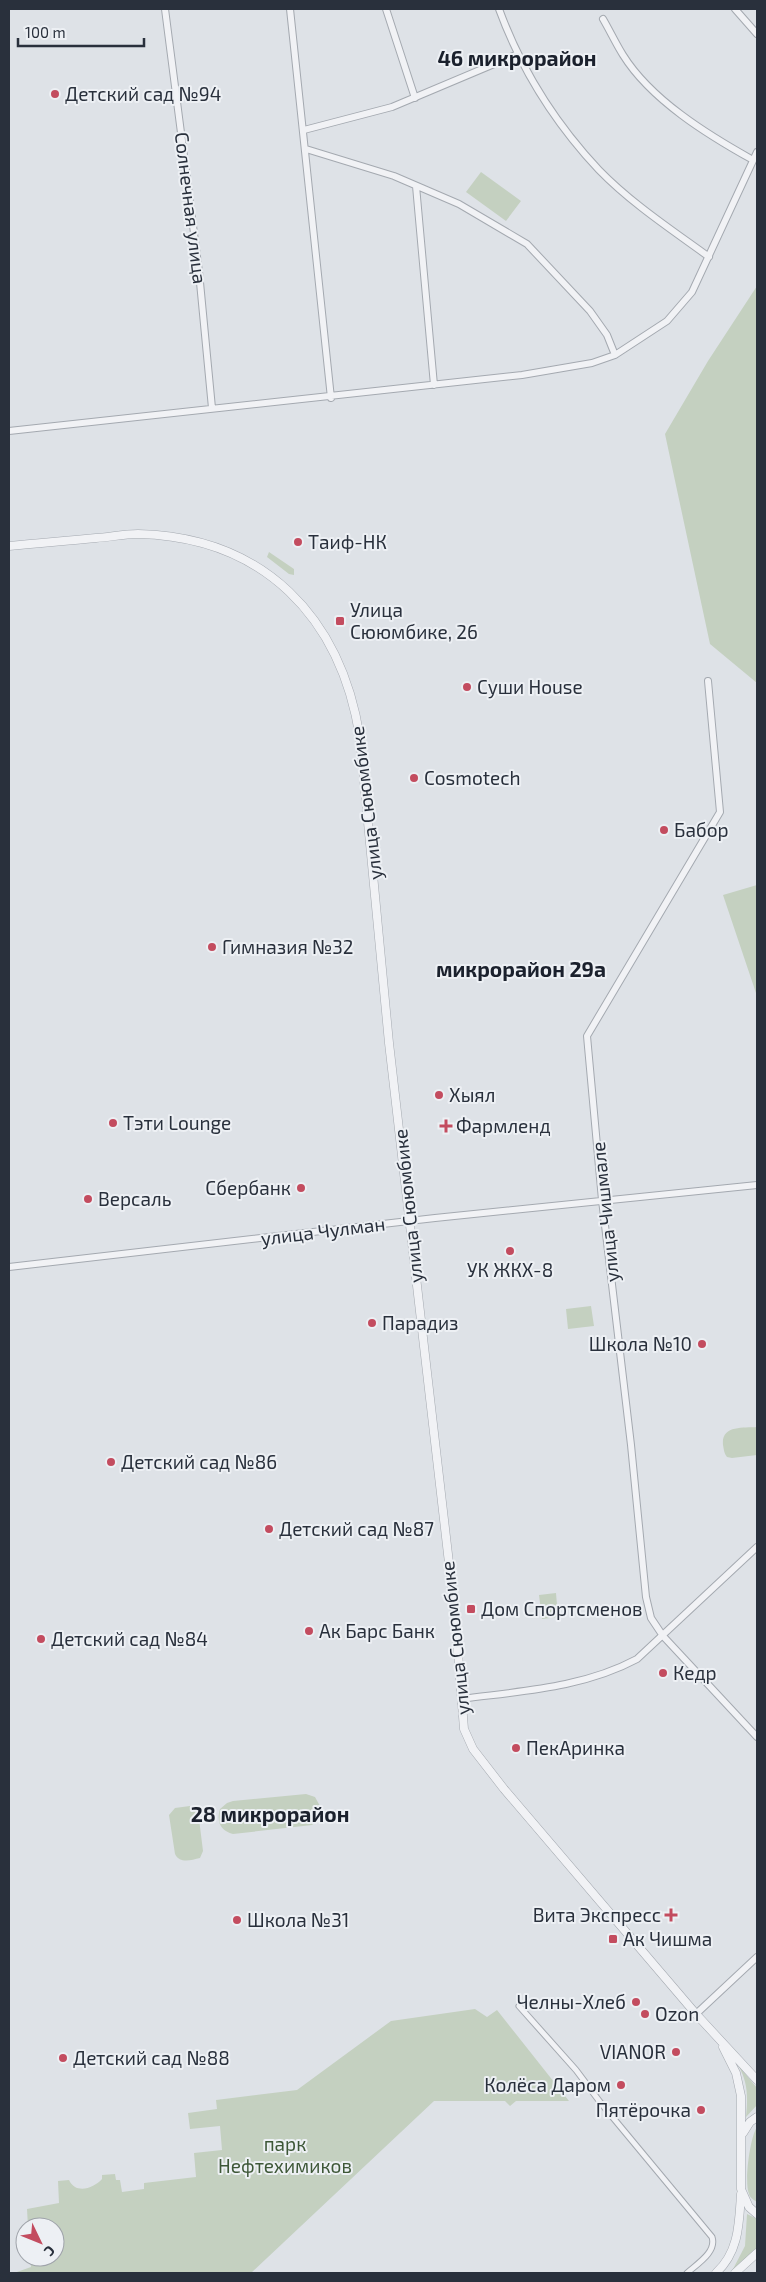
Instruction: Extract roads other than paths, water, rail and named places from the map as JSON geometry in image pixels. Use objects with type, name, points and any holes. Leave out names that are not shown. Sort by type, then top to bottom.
[{"type":"street","name":"Солнечная улица","points":[[165,9],[199,272],[212,408]]},
{"type":"street","points":[[290,9],[331,398]]},
{"type":"street","points":[[386,9],[415,98]]},
{"type":"street","points":[[499,9],[528,74],[571,138],[600,171],[652,216],[709,257]]},
{"type":"street","points":[[735,9],[757,34]]},
{"type":"street","points":[[603,18],[623,56],[659,95],[706,134],[753,160]]},
{"type":"street","points":[[304,130],[392,107],[518,54]]},
{"type":"street","points":[[306,150],[394,176],[459,204],[527,244],[590,311],[607,335],[615,355]]},
{"type":"street","points":[[9,431],[181,411],[331,398],[559,370],[592,363],[615,355],[667,321],[692,292],[757,152]]},
{"type":"street","points":[[416,186],[434,385]]},
{"type":"street","name":"улица Сююмбике","points":[[9,546],[137,534],[200,542],[234,554],[267,574],[287,590],[323,631],[340,665],[360,738],[408,1221],[455,1615],[464,1729],[473,1749],[504,1789],[720,2041]]},
{"type":"street","name":"улица Чишмале","points":[[708,680],[720,812],[587,1036],[602,1200],[613,1280],[646,1597],[651,1618],[663,1636],[757,1738]]},
{"type":"street","name":"улица Чулман","points":[[9,1267],[408,1221],[757,1185]]},
{"type":"street","points":[[461,1699],[592,1678],[616,1671],[637,1659],[757,1547]]},
{"type":"street","points":[[696,2014],[757,1957]]},
{"type":"street","points":[[519,2006],[576,2070],[595,2096],[712,2236],[714,2242],[712,2250],[687,2273]]},
{"type":"street","points":[[720,2041],[757,2080]]},
{"type":"street","points":[[716,2273],[728,2260],[735,2246],[739,2228],[742,2135],[740,2085],[720,2041]]},
{"type":"street","points":[[742,2135],[750,2122],[757,2117]]},
{"type":"street","points":[[741,2189],[749,2207],[757,2214]]},
{"type":"street","points":[[735,2273],[757,2253]]},
{"type":"place","name":"Детский сад №94","points":[[55,94]]},
{"type":"place","name":"Таиф-НК","points":[[298,542]]},
{"type":"place","name":"Улица Сююмбике, 26","points":[[340,621]]},
{"type":"place","name":"Суши House","points":[[467,687]]},
{"type":"place","name":"Cosmotech","points":[[414,778]]},
{"type":"place","name":"Бабор","points":[[664,830]]},
{"type":"place","name":"Гимназия №32","points":[[212,947]]},
{"type":"place","name":"Хыял","points":[[439,1095]]},
{"type":"place","name":"Тэти Lounge","points":[[113,1123]]},
{"type":"place","name":"Фармленд","points":[[446,1126]]},
{"type":"place","name":"Сбербанк","points":[[301,1188]]},
{"type":"place","name":"Версаль","points":[[88,1199]]},
{"type":"place","name":"УК ЖКХ-8","points":[[510,1251]]},
{"type":"place","name":"Парадиз","points":[[372,1323]]},
{"type":"place","name":"Школа №10","points":[[702,1344]]},
{"type":"place","name":"Детский сад №86","points":[[111,1462]]},
{"type":"place","name":"Детский сад №87","points":[[269,1529]]},
{"type":"place","name":"Дом Спортсменов","points":[[471,1609]]},
{"type":"place","name":"Ак Барс Банк","points":[[309,1631]]},
{"type":"place","name":"Детский сад №84","points":[[41,1639]]},
{"type":"place","name":"Кедр","points":[[663,1673]]},
{"type":"place","name":"ПекАринка","points":[[516,1748]]},
{"type":"place","name":"Вита Экспресс","points":[[671,1915]]},
{"type":"place","name":"Школа №31","points":[[237,1920]]},
{"type":"place","name":"Ак Чишма","points":[[613,1939]]},
{"type":"place","name":"Челны-Хлеб","points":[[636,2002]]},
{"type":"place","name":"Ozon","points":[[645,2014]]},
{"type":"place","name":"VIANOR","points":[[676,2052]]},
{"type":"place","name":"Детский сад №88","points":[[63,2058]]},
{"type":"place","name":"Колёса Даром","points":[[621,2085]]},
{"type":"place","name":"Пятёрочка","points":[[701,2110]]},
{"type":"district","name":"46 микрорайон","points":[[517,59]]},
{"type":"district","name":"микрорайон 29а","points":[[521,970]]},
{"type":"district","name":"28 микрорайон","points":[[270,1815]]},
{"type":"park label","name":"парк Нефтехимиков","points":[[285,2155]]}]
